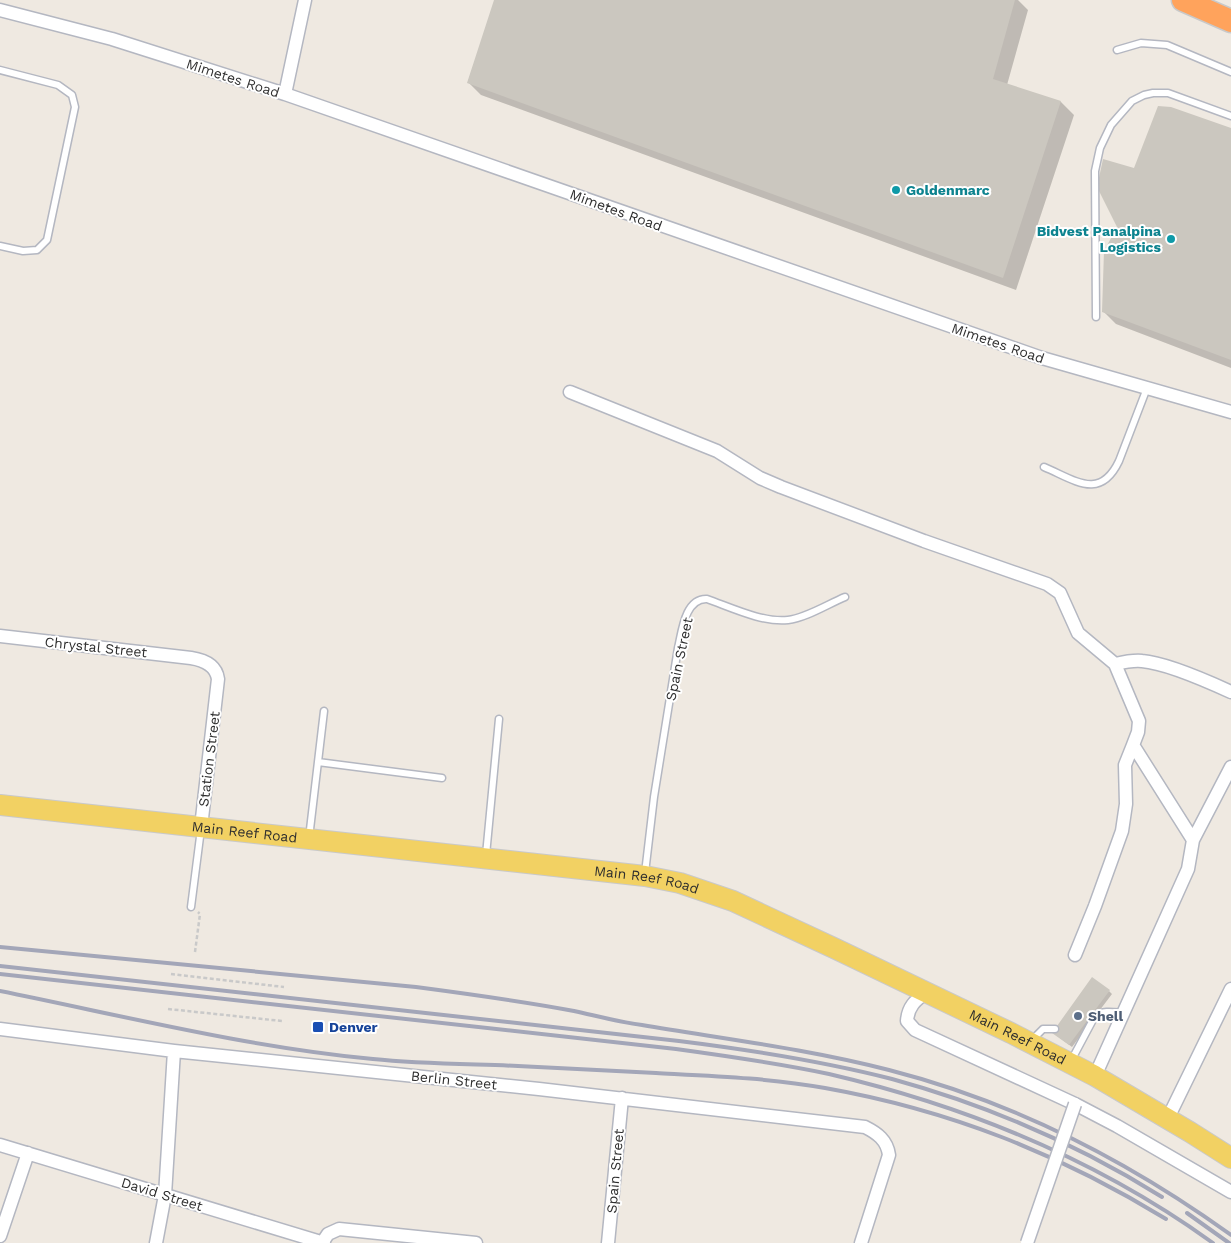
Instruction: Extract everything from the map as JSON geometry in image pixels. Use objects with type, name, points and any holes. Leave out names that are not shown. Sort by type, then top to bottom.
[{"type":"highway","points":[[1182,0],[1231,20]]},
{"type":"main road","name":"Main Reef Road","points":[[0,804],[645,876],[680,883],[733,901],[1030,1043],[1095,1076],[1168,1118],[1231,1158]]},
{"type":"street","points":[[285,94],[305,0]]},
{"type":"street","name":"Mimetes Road","points":[[0,10],[131,45],[285,94],[1042,358],[1231,412]]},
{"type":"street","points":[[570,392],[717,451],[760,478],[781,487],[924,541],[1052,586],[1060,593],[1078,634],[1115,664],[1139,720],[1138,732],[1124,765],[1126,804],[1122,831],[1075,955]]},
{"type":"street","name":"Chrystal Street","points":[[0,636],[191,658]]},
{"type":"street","name":"Station Street","points":[[191,658],[213,666],[217,672],[218,679],[201,827]]},
{"type":"street","points":[[1115,664],[1135,661],[1150,662],[1172,668],[1231,692]]},
{"type":"street","points":[[1133,745],[1193,840]]},
{"type":"street","points":[[1095,1076],[1188,868],[1193,840],[1231,767]]},
{"type":"street","points":[[1168,1118],[1231,989]]},
{"type":"street","points":[[926,993],[913,1003],[907,1013],[907,1021],[915,1030],[1075,1104],[1231,1192]]},
{"type":"street","name":"Berlin Street","points":[[0,1029],[174,1051],[622,1098],[865,1127],[873,1131],[885,1142],[889,1159],[861,1243]]},
{"type":"street","points":[[156,1243],[165,1195],[174,1051]]},
{"type":"street","name":"Spain Street","points":[[608,1243],[622,1098]]},
{"type":"street","points":[[1027,1243],[1075,1104]]},
{"type":"street","name":"David Street","points":[[0,1144],[323,1243]]},
{"type":"street","points":[[0,1236],[28,1153]]},
{"type":"street","points":[[323,1243],[328,1234],[340,1229],[392,1239],[476,1243]]},
{"type":"lane","points":[[1117,50],[1141,43],[1167,45],[1231,72]]},
{"type":"lane","points":[[0,70],[58,85],[72,95],[75,107],[47,240],[37,250],[23,251],[0,246]]},
{"type":"lane","points":[[1096,317],[1095,171],[1100,148],[1111,125],[1132,101],[1153,93],[1168,93],[1231,116]]},
{"type":"lane","points":[[1044,467],[1088,485],[1100,484],[1107,480],[1119,461],[1147,388]]},
{"type":"lane","name":"Spain Street","points":[[645,876],[654,797],[678,648],[682,630],[693,604],[698,600],[707,599],[767,619],[780,620],[796,618],[845,597]]},
{"type":"lane","points":[[309,839],[324,711]]},
{"type":"lane","points":[[486,859],[499,719]]},
{"type":"lane","points":[[318,762],[442,778]]},
{"type":"lane","name":"Station Street","points":[[191,907],[201,827]]},
{"type":"lane","points":[[1070,1063],[1078,1038],[1097,1014],[1105,1012],[1124,1013]]},
{"type":"lane","points":[[1030,1043],[1043,1028],[1054,1029]]},
{"type":"path","points":[[191,907],[200,914],[195,952]]},
{"type":"path","points":[[171,974],[284,987]]},
{"type":"path","points":[[168,1009],[282,1021]]},
{"type":"building","name":"Goldenmarc","points":[[494,0],[1015,0],[993,79],[1061,101],[1003,278],[467,83]]},
{"type":"building","name":"Bidvest Panalpina Logistics","points":[[1158,106],[1171,107],[1231,128],[1231,360],[1102,312],[1104,251],[1117,227],[1097,187],[1103,159],[1134,168]]},
{"type":"building","name":"Shell","points":[[1092,977],[1110,990],[1069,1045],[1052,1033]]},
{"type":"railway","points":[[0,947],[456,992],[554,1007],[625,1022],[828,1056],[889,1070],[981,1099],[1025,1116],[1068,1136],[1151,1182],[1231,1235]]},
{"type":"railway","points":[[0,966],[679,1041],[813,1061],[927,1089],[997,1114],[1032,1128],[1098,1160],[1162,1197]]},
{"type":"railway","points":[[0,974],[676,1049],[772,1063],[829,1074],[931,1102],[1029,1139],[1077,1161],[1124,1186],[1169,1213],[1213,1243]]},
{"type":"railway","points":[[0,991],[232,1039],[326,1054],[409,1062],[699,1075],[783,1082],[825,1088],[915,1108],[1002,1137],[1085,1174],[1166,1219]]},
{"type":"railway","points":[[1187,1213],[1229,1243]]},
{"type":"place","name":"Goldenmarc","points":[[896,190]]},
{"type":"place","name":"Bidvest Panalpina Logistics","points":[[1171,239]]},
{"type":"place","name":"Shell","points":[[1078,1016]]},
{"type":"place","name":"Denver","points":[[318,1027]]}]
